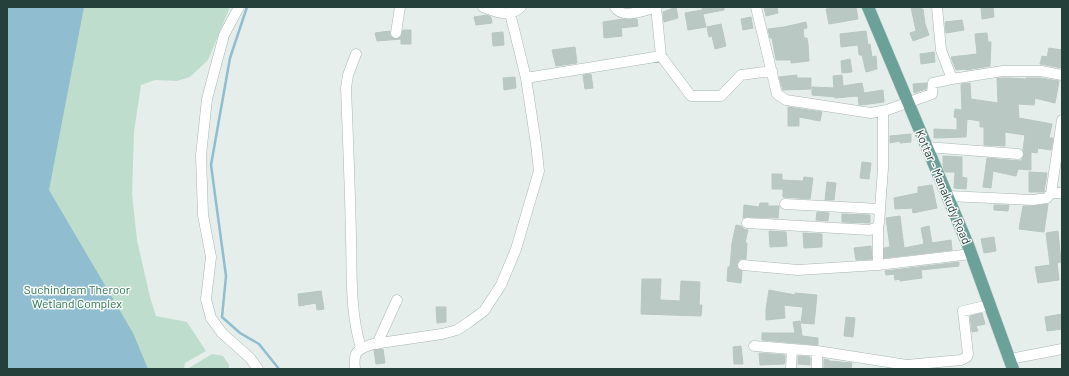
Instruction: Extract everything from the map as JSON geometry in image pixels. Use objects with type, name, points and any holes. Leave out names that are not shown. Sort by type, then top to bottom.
[{"type":"main road","name":"Kottar - Manakudy Road","points":[[868,7],[948,196],[1011,364]]},
{"type":"street","points":[[240,7],[224,35],[207,99],[201,155],[203,215],[211,258],[206,299],[211,318],[222,333],[250,358],[258,369]]},
{"type":"street","points":[[396,33],[400,7]]},
{"type":"street","points":[[483,7],[500,13],[510,13],[521,7]]},
{"type":"street","points":[[614,7],[617,11],[623,14],[656,7],[661,56],[691,96],[721,96],[741,75],[772,71]]},
{"type":"street","points":[[756,7],[777,94],[786,100],[871,113],[883,111],[932,94],[932,83],[1003,71],[1041,71],[1062,74]]},
{"type":"street","points":[[937,7],[941,50],[952,79]]},
{"type":"street","points":[[355,369],[355,357],[361,348],[457,330],[484,311],[501,285],[516,249],[539,171],[526,78],[510,13]]},
{"type":"street","points":[[356,54],[348,74],[346,88],[352,300],[355,325],[361,348]]},
{"type":"street","points":[[526,78],[661,56]]},
{"type":"street","points":[[878,265],[878,226],[883,168],[883,111]]},
{"type":"street","points":[[1051,194],[1062,120]]},
{"type":"street","points":[[927,147],[1018,154]]},
{"type":"street","points":[[948,196],[1033,200],[1047,198],[1051,194],[1062,193]]},
{"type":"street","points":[[785,204],[880,209]]},
{"type":"street","points":[[747,223],[870,230],[878,226]]},
{"type":"street","points":[[743,265],[798,270],[878,265],[971,254]]},
{"type":"street","points":[[377,344],[397,300]]},
{"type":"street","points":[[754,346],[817,350],[907,367],[955,365],[968,354],[963,311],[990,305]]},
{"type":"street","points":[[790,369],[792,349]]},
{"type":"street","points":[[1011,364],[1062,349]]},
{"type":"street","points":[[817,350],[817,369]]},
{"type":"green space","name":"Suchindram Theroor Wetland Complex","points":[[7,7],[230,7],[208,60],[190,77],[177,81],[155,80],[141,85],[134,132],[132,194],[137,240],[150,297],[156,316],[187,322],[206,351],[185,363],[184,368],[189,368],[212,354],[223,356],[229,365],[229,369],[7,369]]},
{"type":"water","points":[[7,7],[84,7],[49,190],[133,333],[148,369],[7,369]]},
{"type":"building","points":[[676,7],[678,18],[664,22],[663,12]]},
{"type":"building","points":[[702,7],[724,7],[724,10],[703,14]]},
{"type":"building","points":[[764,7],[777,7],[778,13],[766,16]]},
{"type":"building","points":[[837,7],[856,7],[858,19],[829,24],[826,9]]},
{"type":"building","points":[[911,7],[921,7],[921,9],[923,9],[925,24],[929,35],[913,41],[910,33],[916,31]]},
{"type":"building","points":[[981,7],[993,7],[994,17],[982,19]]},
{"type":"building","points":[[702,10],[706,27],[688,30],[685,13]]},
{"type":"building","points":[[487,15],[491,17],[492,23],[476,25],[474,17]]},
{"type":"building","points":[[751,17],[753,28],[743,30],[741,19]]},
{"type":"building","points":[[623,19],[637,19],[638,26],[621,28],[622,36],[604,38],[603,22]]},
{"type":"building","points":[[962,20],[964,30],[946,33],[945,22]]},
{"type":"building","points":[[806,22],[807,28],[803,29],[804,38],[807,38],[809,61],[791,63],[791,60],[776,60],[772,38],[770,38],[768,29]]},
{"type":"building","points":[[721,24],[726,46],[715,49],[712,36],[709,37],[707,27]]},
{"type":"building","points":[[403,30],[411,30],[411,44],[401,44],[401,39],[377,41],[375,33],[390,31],[390,36],[395,39],[401,37]]},
{"type":"building","points":[[866,31],[872,57],[876,56],[877,69],[866,72],[862,55],[859,55],[858,45],[841,47],[840,34]]},
{"type":"building","points":[[503,32],[504,45],[493,46],[492,33]]},
{"type":"building","points":[[987,33],[988,42],[991,42],[990,66],[956,70],[951,57],[977,54],[975,34]]},
{"type":"building","points":[[575,47],[577,63],[556,66],[552,50]]},
{"type":"building","points":[[1049,48],[1062,50],[1062,68],[1040,64],[1042,56],[1047,57]]},
{"type":"building","points":[[934,52],[935,62],[921,64],[920,54]]},
{"type":"building","points":[[850,59],[852,72],[842,73],[841,61]]},
{"type":"building","points":[[591,74],[593,88],[585,89],[583,75]]},
{"type":"building","points":[[797,75],[797,78],[811,78],[811,89],[783,90],[779,77]]},
{"type":"building","points":[[842,75],[843,86],[862,83],[864,93],[883,90],[884,102],[859,105],[858,96],[835,98],[812,95],[812,87],[834,88],[833,76]]},
{"type":"building","points":[[515,77],[516,88],[504,90],[503,78]]},
{"type":"building","points":[[997,78],[1040,78],[1059,81],[1055,103],[1035,98],[1034,105],[1018,104],[1019,118],[1052,124],[1049,138],[1053,138],[1051,150],[1038,148],[1037,153],[1031,152],[1031,170],[1018,169],[1016,176],[993,171],[991,188],[983,187],[987,158],[1021,161],[1024,155],[1023,150],[1025,135],[1005,132],[1005,146],[984,145],[984,127],[980,127],[980,121],[967,119],[966,137],[934,138],[934,129],[957,130],[957,118],[954,117],[955,109],[962,110],[961,84],[970,83],[971,99],[998,103]]},
{"type":"building","points":[[927,83],[926,89],[914,93],[913,84]]},
{"type":"building","points":[[788,107],[822,112],[820,121],[799,117],[799,126],[788,126]]},
{"type":"building","points":[[911,134],[911,142],[900,143],[900,141],[890,143],[890,136]]},
{"type":"building","points":[[943,156],[962,157],[962,177],[967,178],[966,189],[954,188],[955,172],[945,172],[943,166]]},
{"type":"building","points":[[862,162],[871,163],[869,179],[860,178]]},
{"type":"building","points":[[1029,172],[1047,173],[1044,192],[1029,192]]},
{"type":"building","points":[[772,174],[782,174],[782,180],[803,181],[804,177],[813,178],[810,199],[783,197],[783,189],[772,189]]},
{"type":"building","points":[[827,182],[836,183],[834,200],[825,200]]},
{"type":"building","points":[[932,185],[937,208],[913,213],[912,208],[895,209],[894,198],[918,193],[918,187]]},
{"type":"building","points":[[760,203],[768,203],[768,206],[779,206],[778,218],[743,218],[744,205],[759,207]]},
{"type":"building","points":[[1048,204],[1044,232],[1019,229],[1023,206]]},
{"type":"building","points":[[994,205],[1009,205],[1008,211],[994,210]]},
{"type":"building","points":[[817,212],[829,213],[828,221],[816,220]]},
{"type":"building","points":[[842,214],[870,215],[870,223],[842,222]]},
{"type":"building","points":[[900,216],[904,248],[924,244],[921,228],[929,226],[932,243],[951,240],[952,250],[884,258],[884,248],[890,247],[886,218]]},
{"type":"building","points":[[736,225],[748,230],[745,243],[747,243],[746,259],[740,259],[737,264],[737,268],[742,271],[741,283],[727,281],[728,267],[730,267],[732,243]]},
{"type":"building","points":[[769,231],[786,232],[787,246],[770,247]]},
{"type":"building","points":[[1058,231],[1061,262],[1057,263],[1059,280],[1038,283],[1035,267],[1050,265],[1046,233]]},
{"type":"building","points":[[803,233],[822,234],[822,247],[804,248]]},
{"type":"building","points":[[994,237],[996,251],[984,253],[981,239]]},
{"type":"building","points":[[871,246],[872,259],[856,260],[854,248]]},
{"type":"building","points":[[959,262],[959,266],[921,270],[922,278],[900,281],[900,279],[895,280],[894,274],[886,275],[885,271]]},
{"type":"building","points":[[642,279],[661,279],[660,300],[680,301],[681,281],[700,282],[699,305],[702,305],[701,316],[641,314]]},
{"type":"building","points":[[769,290],[795,295],[795,293],[817,295],[814,324],[801,323],[803,307],[784,305],[785,318],[766,320]]},
{"type":"building","points":[[321,291],[324,309],[317,310],[316,303],[299,306],[298,294]]},
{"type":"building","points":[[436,307],[446,307],[446,322],[437,323]]},
{"type":"building","points":[[982,313],[985,324],[976,326],[978,331],[972,332],[970,316]]},
{"type":"building","points":[[1062,314],[1062,329],[1047,331],[1045,317]]},
{"type":"building","points":[[846,317],[855,318],[853,337],[844,336]]},
{"type":"building","points":[[800,321],[802,336],[818,338],[818,345],[762,340],[762,333],[795,333],[793,322]]},
{"type":"building","points":[[741,346],[743,364],[734,364],[733,347]]},
{"type":"building","points":[[383,349],[385,363],[376,364],[374,350]]},
{"type":"building","points":[[759,353],[785,355],[785,363],[760,365]]},
{"type":"building","points":[[798,356],[810,357],[810,365],[798,364]]},
{"type":"building","points":[[824,359],[829,361],[852,363],[851,369],[824,369]]},
{"type":"waterway","points":[[247,7],[230,58],[211,165],[226,276],[222,317],[240,333],[259,344],[279,369]]}]
